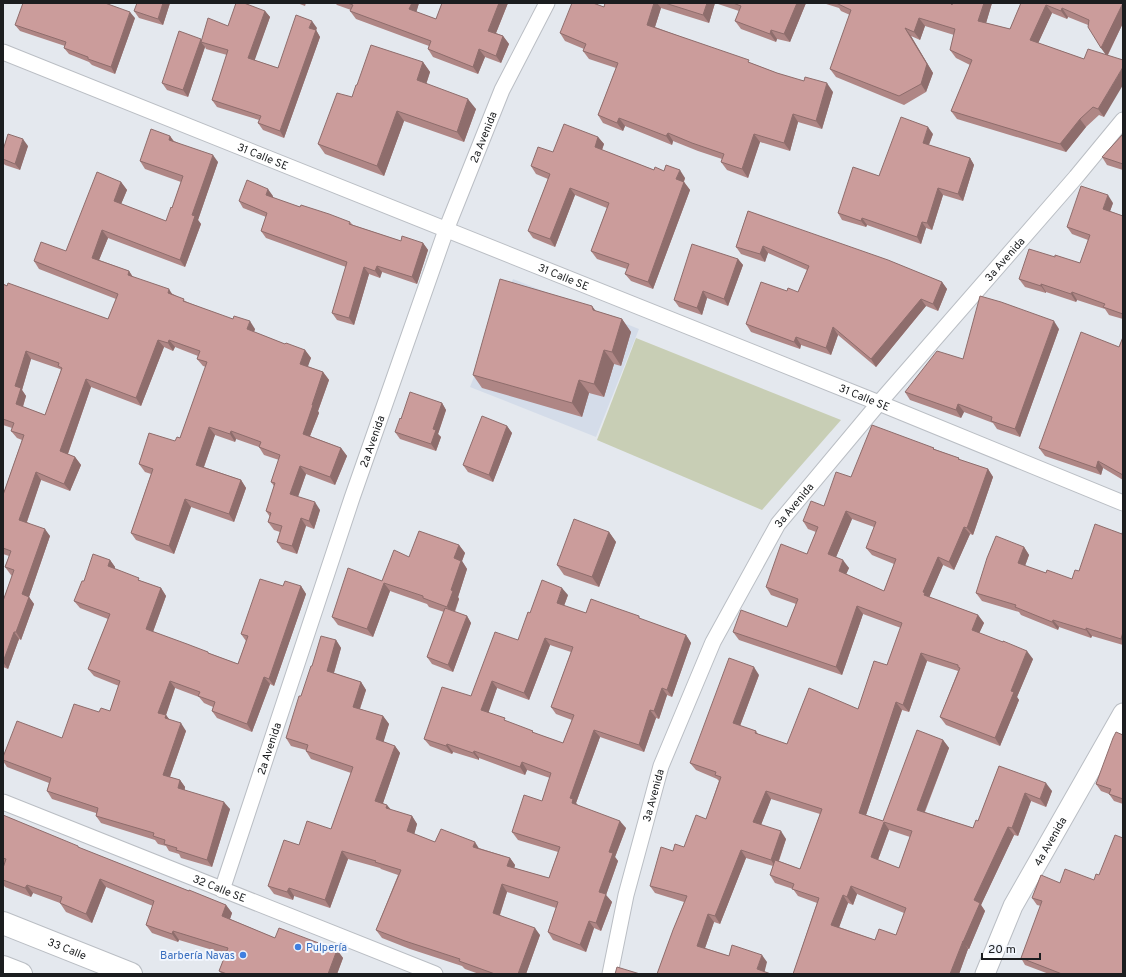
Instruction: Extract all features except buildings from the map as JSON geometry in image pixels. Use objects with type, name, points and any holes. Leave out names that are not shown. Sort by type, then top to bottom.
[{"type":"main road","name":"33 Calle","points":[[3,923],[131,974]]},
{"type":"main road","points":[[3,967],[21,974]]},
{"type":"street","name":"2a Avenida","points":[[222,890],[352,498],[446,230],[502,90],[547,3]]},
{"type":"street","name":"31 Calle SE","points":[[3,52],[880,403],[1123,503]]},
{"type":"street","name":"3a Avenida","points":[[610,974],[626,895],[660,766],[713,642],[778,524],[1123,120]]},
{"type":"street","name":"4a Avenida","points":[[985,974],[1013,906],[1123,713]]},
{"type":"street","name":"32 Calle SE","points":[[3,802],[435,974]]},
{"type":"shaded area","points":[[513,279],[639,329],[596,437],[470,387]]},
{"type":"green space","points":[[636,338],[841,420],[762,510],[597,440]]},
{"type":"place","name":"Pulpería","points":[[298,947]]},
{"type":"place","name":"Barbería Navas","points":[[243,955]]}]
